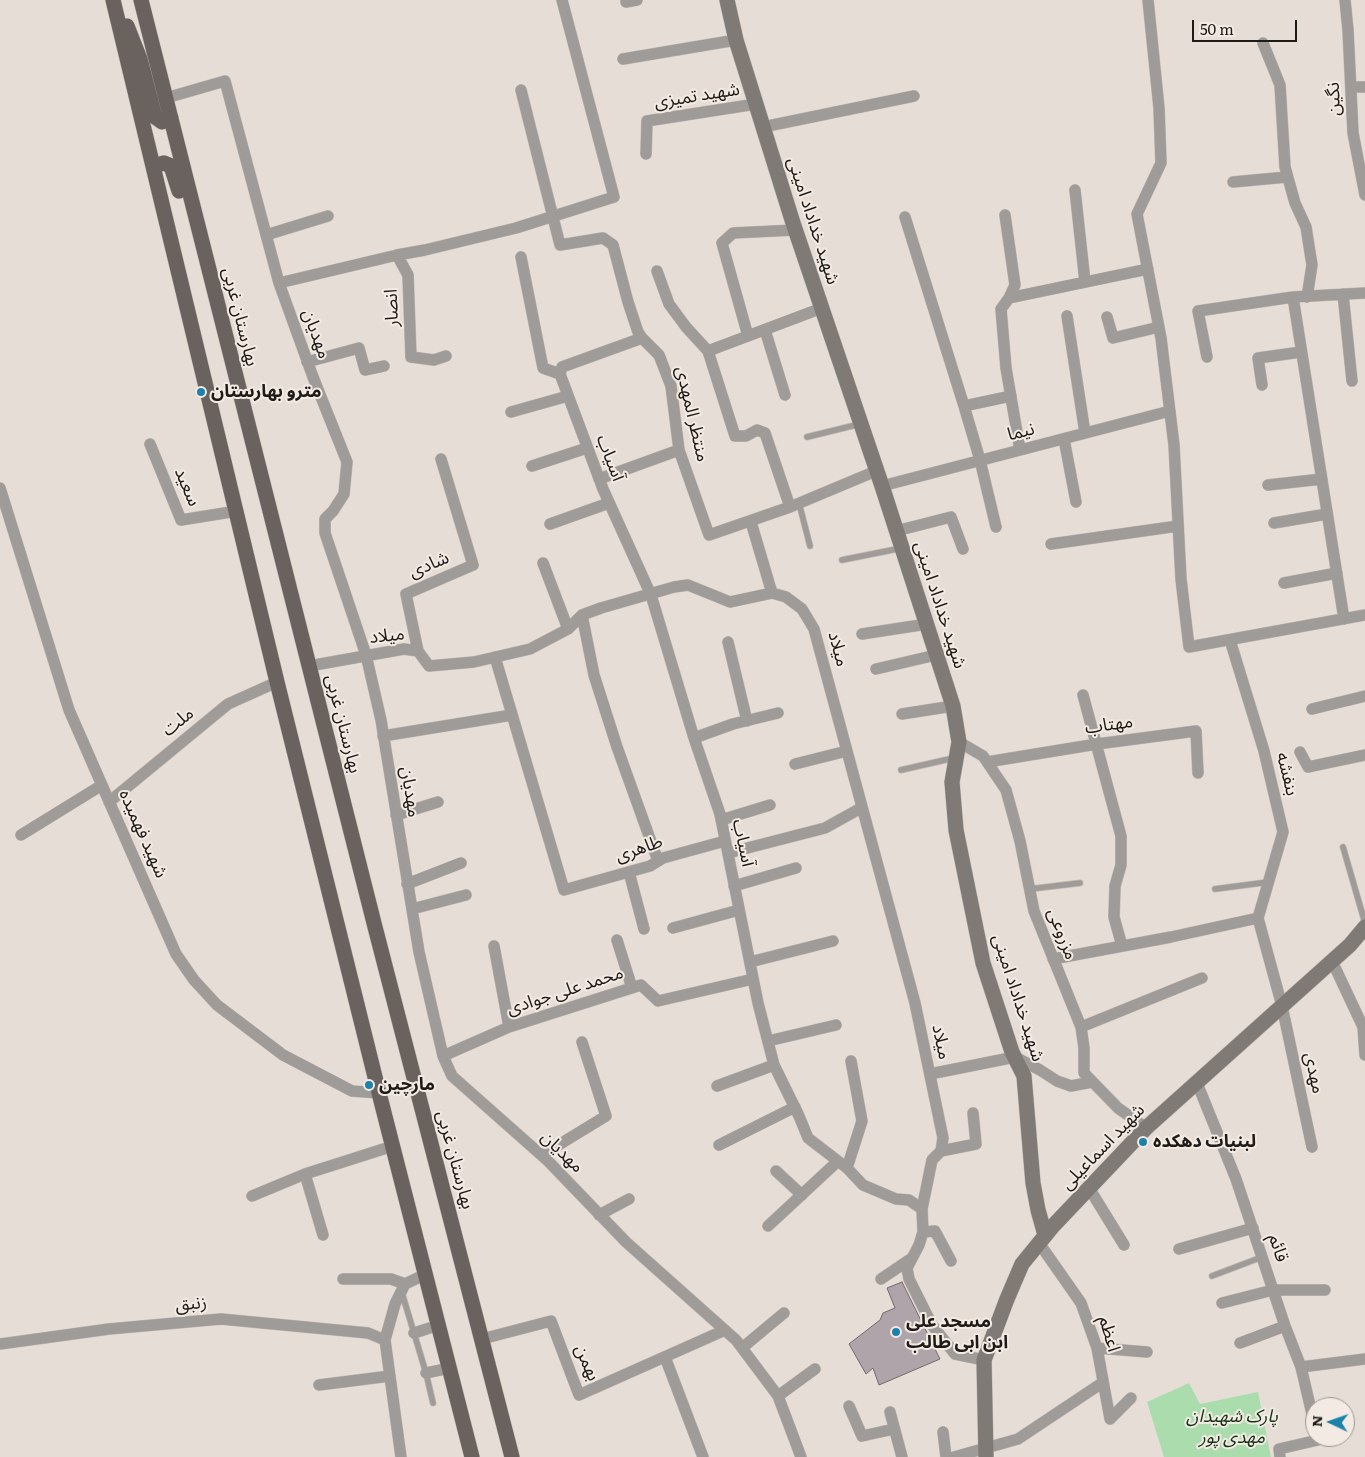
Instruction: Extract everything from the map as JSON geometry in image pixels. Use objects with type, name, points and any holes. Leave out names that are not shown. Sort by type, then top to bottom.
[{"type":"main road","points":[[113,0],[129,29],[140,59],[155,118],[162,122],[171,118]]},
{"type":"main road","points":[[113,0],[277,682],[472,1457]]},
{"type":"main road","name":"بهارستان غربی","points":[[141,0],[309,666],[512,1457]]},
{"type":"main road","points":[[153,166],[164,163],[171,166],[190,232],[208,266]]},
{"type":"street","points":[[279,283],[506,230],[614,198],[562,0]]},
{"type":"street","name":"شهید خداداد امینی","points":[[727,0],[736,40],[795,230],[882,486],[952,706],[959,742],[952,782],[956,830],[983,963],[1015,1057],[1024,1076],[1033,1183],[1042,1239]]},
{"type":"street","points":[[1148,0],[1159,108],[1161,163],[1137,214],[1159,327],[1170,411],[1174,445],[1181,579],[1188,647],[1365,615]]},
{"type":"street","name":"نگین","points":[[1345,0],[1352,132],[1365,196]]},
{"type":"street","points":[[623,59],[736,40]]},
{"type":"street","points":[[1263,43],[1280,85],[1285,168],[1294,203],[1306,228],[1312,265],[1306,297]]},
{"type":"street","name":"مهدیان","points":[[166,98],[225,81],[279,283],[307,362],[347,462],[344,494],[333,511],[325,519],[325,533],[366,655],[384,736],[419,952],[443,1056],[452,1076],[542,1155],[626,1242],[725,1330],[742,1348],[778,1396],[801,1457]]},
{"type":"street","points":[[1351,87],[1365,87]]},
{"type":"street","points":[[521,90],[552,217]]},
{"type":"street","points":[[763,127],[914,96]]},
{"type":"street","name":"شهید تمیزی","points":[[646,154],[647,122],[756,104]]},
{"type":"street","points":[[1233,182],[1288,177]]},
{"type":"street","points":[[1075,190],[1085,282]]},
{"type":"street","points":[[1005,215],[1015,285],[1001,309],[1006,368],[1020,450]]},
{"type":"street","points":[[266,235],[328,216]]},
{"type":"street","name":"منتظر المهدی","points":[[552,217],[560,245],[603,238],[613,245],[638,332],[659,355],[671,386],[679,450],[709,535],[750,522],[876,471]]},
{"type":"street","points":[[905,217],[980,460],[996,527]]},
{"type":"street","points":[[748,336],[722,243],[733,233],[795,230]]},
{"type":"street","name":"انصار","points":[[397,255],[408,275],[411,357],[434,360],[446,356]]},
{"type":"street","points":[[521,257],[543,368],[560,374],[562,367],[642,338]]},
{"type":"street","points":[[1009,298],[1148,269]]},
{"type":"street","points":[[657,271],[669,304],[686,327],[708,351],[735,436],[746,436],[757,430],[765,433],[794,505]]},
{"type":"street","points":[[1207,357],[1198,311],[1293,298],[1365,293]]},
{"type":"street","points":[[1343,294],[1352,380]]},
{"type":"street","points":[[1293,298],[1344,619]]},
{"type":"street","points":[[708,351],[822,308]]},
{"type":"street","points":[[1068,316],[1086,433]]},
{"type":"street","points":[[1107,317],[1114,338],[1159,327]]},
{"type":"street","points":[[765,330],[785,395]]},
{"type":"street","points":[[307,362],[360,348],[364,370],[384,366]]},
{"type":"street","points":[[1262,385],[1258,358],[1301,352]]},
{"type":"street","name":"آسیاب","points":[[560,374],[599,479],[651,595],[721,820],[753,979],[774,1065],[808,1138],[843,1164],[863,1185],[896,1199],[909,1200],[922,1209]]},
{"type":"street","points":[[512,412],[568,396]]},
{"type":"street","points":[[964,406],[1011,396]]},
{"type":"street","name":"نیما","points":[[882,486],[1170,411]]},
{"type":"street","points":[[1064,439],[1076,502]]},
{"type":"street","name":"سعید","points":[[150,444],[181,520],[237,511]]},
{"type":"street","points":[[532,466],[587,448]]},
{"type":"street","points":[[599,479],[679,450]]},
{"type":"street","name":"شادی","points":[[418,651],[406,594],[473,565],[441,459]]},
{"type":"street","points":[[1268,485],[1322,479]]},
{"type":"street","name":"شهید فهمیده","points":[[0,488],[69,710],[176,954],[194,980],[217,1005],[283,1055],[352,1091],[379,1093]]},
{"type":"street","points":[[550,524],[609,503]]},
{"type":"street","points":[[1274,523],[1327,514]]},
{"type":"street","points":[[896,531],[951,517],[963,549]]},
{"type":"street","points":[[750,522],[772,593]]},
{"type":"street","points":[[1051,544],[1178,526]]},
{"type":"street","points":[[543,562],[568,629]]},
{"type":"street","points":[[1284,583],[1337,574]]},
{"type":"street","name":"میلاد","points":[[309,666],[404,649],[418,651],[429,666],[474,662],[530,649],[568,629],[582,615],[601,608],[688,585],[730,602],[772,593],[786,597],[802,609],[814,629],[915,1003],[943,1138],[941,1151],[932,1160],[922,1209]]},
{"type":"street","points":[[582,615],[594,675],[658,861]]},
{"type":"street","points":[[862,634],[927,624]]},
{"type":"street","name":"بنفشه","points":[[1230,640],[1264,751],[1283,832],[1258,918]]},
{"type":"street","points":[[728,642],[747,721]]},
{"type":"street","points":[[876,669],[936,655]]},
{"type":"street","points":[[384,736],[512,715],[495,657]]},
{"type":"street","name":"ملت","points":[[109,802],[228,704],[277,682]]},
{"type":"street","points":[[1083,695],[1120,836],[1121,865],[1115,886],[1114,917],[1122,946]]},
{"type":"street","points":[[1312,710],[1365,696]]},
{"type":"street","points":[[902,714],[952,706]]},
{"type":"street","points":[[694,738],[778,713]]},
{"type":"street","name":"طاهری","points":[[512,715],[564,890],[650,866],[658,861],[725,841]]},
{"type":"street","name":"مهتاب","points":[[987,762],[1097,744],[1196,731],[1198,773]]},
{"type":"street","name":"مزروعی","points":[[959,742],[983,756],[1006,790],[1020,841],[1034,911],[1081,1027],[1084,1048],[1084,1073],[1118,1108],[1146,1128]]},
{"type":"street","points":[[795,764],[847,752]]},
{"type":"street","points":[[1300,752],[1308,767],[1365,754]]},
{"type":"street","points":[[21,835],[102,785]]},
{"type":"street","points":[[396,815],[438,802]]},
{"type":"street","points":[[721,820],[770,805]]},
{"type":"street","points":[[728,853],[825,828],[862,808]]},
{"type":"street","points":[[407,884],[461,863]]},
{"type":"street","points":[[734,886],[796,868]]},
{"type":"street","points":[[629,872],[644,929]]},
{"type":"street","points":[[412,909],[466,895]]},
{"type":"street","points":[[673,928],[739,910]]},
{"type":"street","points":[[1053,959],[1258,918]]},
{"type":"street","name":"مهدی","points":[[1258,918],[1282,1006],[1312,1147]]},
{"type":"street","name":"شهید اسماعیلی","points":[[986,1452],[984,1360],[1022,1264],[1042,1239],[1146,1128],[1350,945],[1365,925]]},
{"type":"street","points":[[617,940],[632,988]]},
{"type":"street","points":[[750,962],[833,941]]},
{"type":"street","points":[[494,946],[509,1026]]},
{"type":"street","points":[[1332,961],[1361,1014],[1365,1054]]},
{"type":"street","points":[[1081,1027],[1202,978]]},
{"type":"street","name":"محمد علی جوادی","points":[[443,1056],[509,1026],[641,985],[658,1001],[753,979]]},
{"type":"street","points":[[768,1041],[836,1025]]},
{"type":"street","points":[[542,1155],[606,1116],[582,1042]]},
{"type":"street","points":[[930,1074],[1015,1057],[1057,1081],[1072,1086],[1092,1082]]},
{"type":"street","points":[[768,1226],[802,1195],[843,1164],[862,1121],[851,1061]]},
{"type":"street","points":[[716,1086],[774,1065]]},
{"type":"street","name":"قائم","points":[[1197,1083],[1236,1178],[1285,1326],[1301,1367],[1308,1397]]},
{"type":"street","points":[[719,1144],[795,1107]]},
{"type":"street","points":[[941,1151],[976,1144],[973,1112]]},
{"type":"street","points":[[252,1196],[305,1174],[393,1146]]},
{"type":"street","points":[[776,1171],[802,1195]]},
{"type":"street","points":[[305,1174],[322,1234]]},
{"type":"street","points":[[1089,1188],[1124,1244]]},
{"type":"street","points":[[600,1215],[629,1199]]},
{"type":"street","points":[[922,1209],[923,1232],[908,1268],[910,1279],[932,1325],[956,1354],[984,1360]]},
{"type":"street","points":[[1179,1249],[1253,1228]]},
{"type":"street","points":[[923,1232],[936,1230],[951,1261]]},
{"type":"street","name":"اعظم","points":[[1042,1239],[1080,1303],[1097,1348],[1110,1419],[1131,1398]]},
{"type":"street","points":[[881,1279],[912,1258]]},
{"type":"street","points":[[401,1457],[385,1340],[395,1304],[403,1287],[426,1274]]},
{"type":"street","points":[[343,1279],[391,1279],[403,1287]]},
{"type":"street","points":[[1222,1303],[1273,1290],[1325,1290]]},
{"type":"street","points":[[742,1348],[784,1313]]},
{"type":"street","name":"زنبق","points":[[0,1344],[108,1328],[221,1318],[368,1332],[385,1340]]},
{"type":"street","name":"بهمن","points":[[482,1340],[551,1321],[579,1395],[725,1330]]},
{"type":"street","points":[[414,1333],[439,1326]]},
{"type":"street","points":[[1240,1344],[1285,1326]]},
{"type":"street","points":[[1097,1348],[1147,1352]]},
{"type":"street","points":[[665,1357],[703,1457]]},
{"type":"street","points":[[1301,1367],[1365,1359]]},
{"type":"street","points":[[426,1373],[450,1368]]},
{"type":"street","points":[[778,1396],[815,1370]]},
{"type":"street","points":[[319,1385],[390,1376]]},
{"type":"street","points":[[954,1457],[986,1452],[1018,1439],[1102,1383]]},
{"type":"street","points":[[849,1406],[862,1436],[894,1429]]},
{"type":"street","points":[[890,1412],[902,1457]]},
{"type":"street","points":[[943,1432],[946,1457]]},
{"type":"street","points":[[1280,1457],[1279,1449],[1305,1443]]},
{"type":"lane","points":[[808,437],[860,424]]},
{"type":"lane","points":[[794,505],[810,546]]},
{"type":"lane","points":[[842,560],[902,548]]},
{"type":"lane","points":[[901,770],[956,758]]},
{"type":"lane","points":[[1344,847],[1365,925]]},
{"type":"lane","points":[[1215,889],[1269,882]]},
{"type":"lane","points":[[1030,889],[1080,883]]},
{"type":"lane","points":[[1212,1276],[1262,1257]]},
{"type":"lane","points":[[403,1287],[433,1403]]},
{"type":"green space","name":"پارک شهیدان مهدی پور","points":[[1189,1383],[1200,1404],[1258,1392],[1271,1457],[1164,1457],[1147,1402]]},
{"type":"building","name":"مسجد علی ابن ابی طالب","points":[[902,1282],[940,1359],[879,1385],[873,1368],[866,1374],[849,1344],[880,1320],[883,1313],[895,1308],[887,1288]]},
{"type":"place","name":"مترو بهارستان","points":[[201,392]]},
{"type":"place","name":"مارچین","points":[[369,1085]]},
{"type":"place","name":"لبنیات دهکده","points":[[1143,1142]]},
{"type":"place","name":"مسجد علی ابن ابی طالب","points":[[896,1332]]}]
